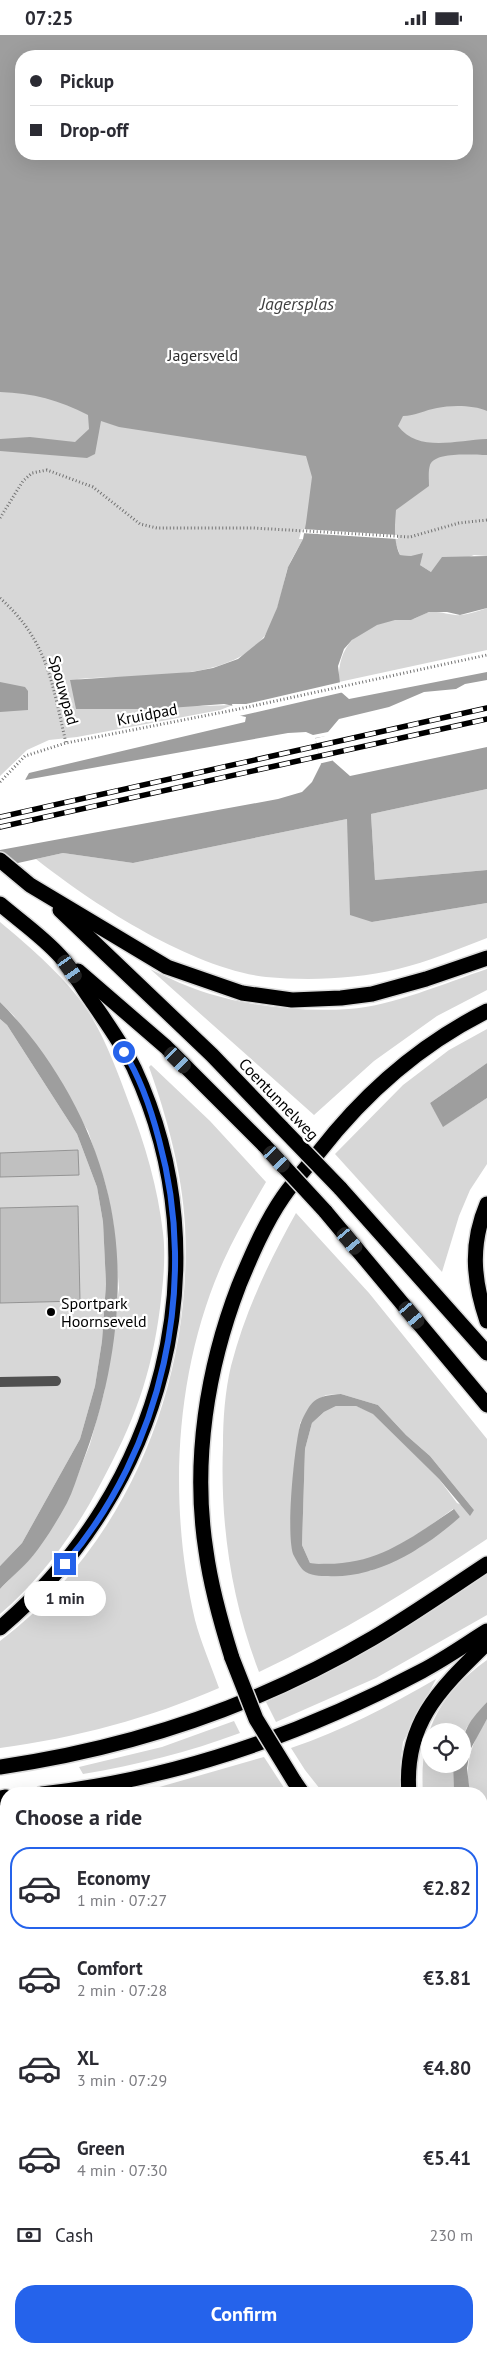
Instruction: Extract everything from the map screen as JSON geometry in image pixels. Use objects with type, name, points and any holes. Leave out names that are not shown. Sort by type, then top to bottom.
[{"type":"highway","points":[[0,859],[30,885],[71,913],[167,967],[242,993],[292,1000],[341,999],[372,994],[487,959]]},
{"type":"highway","points":[[0,904],[166,1047],[265,1146],[325,1211],[487,1405]]},
{"type":"highway","name":"Coentunnelweg","points":[[71,913],[340,1188],[487,1353]]},
{"type":"highway","points":[[0,1629],[52,1578],[77,1549],[121,1481],[138,1444],[154,1401],[168,1346],[174,1305],[176,1257],[174,1209],[155,1126],[133,1066],[108,1024],[60,955]]},
{"type":"highway","points":[[298,1787],[256,1719],[232,1659],[217,1610],[206,1550],[201,1462],[207,1404],[214,1363],[227,1317],[250,1258],[282,1198],[330,1137],[369,1094],[430,1045],[487,1011]]},
{"type":"highway","points":[[487,1204],[477,1233],[474,1261],[477,1288],[487,1321]]},
{"type":"highway","points":[[0,1767],[93,1751],[148,1736],[254,1696],[371,1639],[487,1564]]},
{"type":"highway","points":[[81,1787],[159,1773],[214,1757],[298,1728],[352,1706],[416,1674],[487,1631]]},
{"type":"highway","points":[[409,1787],[408,1770],[410,1755],[421,1719],[442,1688],[487,1643]]},
{"type":"street","points":[[0,1381],[56,1381]]},
{"type":"path","points":[[0,517],[23,481],[32,473],[47,470],[93,487],[140,524],[157,528],[253,528],[399,537],[418,535],[459,523],[487,520]]},
{"type":"path","name":"Spouwpad","points":[[0,598],[30,629],[48,668],[66,743]]},
{"type":"path","name":"Kruidpad","points":[[0,783],[25,756],[66,743],[234,711],[487,655]]},
{"type":"green space","name":"Jagersplas","points":[[0,35],[487,35],[487,556],[474,555],[431,572],[411,556],[400,555],[396,544],[301,532],[299,539],[303,539],[287,570],[272,624],[263,638],[247,653],[226,663],[202,670],[176,674],[77,679],[202,706],[233,705],[220,710],[77,737],[49,740],[27,750],[0,776]]},
{"type":"green space","points":[[487,608],[487,650],[339,682],[339,669],[346,648],[360,633],[370,628],[393,620],[413,619],[430,612],[461,615]]},
{"type":"green space","points":[[487,789],[487,870],[375,880],[371,814]]},
{"type":"green space","points":[[347,819],[372,922],[487,903],[487,938],[420,963],[365,975],[299,979],[266,977],[237,971],[176,948],[114,914],[36,859],[63,853],[133,863]]},
{"type":"green space","points":[[0,922],[37,954],[72,990],[91,1016],[112,1058],[135,1119],[158,1199],[163,1233],[164,1271],[152,1356],[140,1399],[113,1461],[81,1519],[57,1553],[30,1585],[0,1614],[0,1589],[32,1557],[67,1502],[90,1444],[104,1393],[119,1288],[113,1221],[106,1186],[88,1131],[14,1016],[0,1002]]},
{"type":"green space","points":[[150,969],[187,986],[227,999],[296,1009],[332,1010],[366,1007],[400,999],[487,969],[487,990],[437,1016],[374,1061],[314,1115]]},
{"type":"green space","name":"Sportpark Hoornseveld","points":[[0,1019],[7,1025],[77,1134],[97,1187],[103,1222],[106,1284],[102,1341],[95,1386],[80,1439],[22,1543],[0,1566]]},
{"type":"green space","points":[[487,1029],[487,1063],[430,1103],[444,1126],[487,1098],[487,1164],[470,1190],[459,1216],[442,1272],[335,1154],[403,1085],[449,1050]]},
{"type":"green space","points":[[151,1065],[210,1121],[266,1182],[223,1262],[207,1304],[194,1348],[185,1393],[180,1439],[181,1531],[186,1576],[197,1629],[219,1688],[139,1718],[84,1733],[0,1748],[0,1641],[45,1602],[84,1557],[117,1508],[144,1456],[164,1400],[177,1343],[185,1284],[185,1225],[181,1185],[173,1145],[149,1067]]},
{"type":"green space","points":[[296,1213],[369,1293],[487,1439],[487,1539],[376,1610],[259,1672],[241,1617],[229,1561],[223,1504],[224,1415],[231,1366],[243,1326],[267,1268]],"holes":[[[341,1394],[378,1405],[406,1435],[430,1456],[474,1510],[457,1503],[439,1479],[373,1413],[356,1406],[336,1406],[324,1412],[312,1423],[305,1449],[302,1545],[310,1563],[342,1564],[360,1562],[397,1547],[453,1509],[460,1517],[419,1548],[370,1571],[303,1570],[293,1477],[300,1423],[313,1402],[326,1395]]]},
{"type":"green space","points":[[487,1571],[487,1615],[376,1678],[276,1722],[266,1702],[342,1663]]},
{"type":"green space","points":[[487,1660],[487,1702],[470,1723],[433,1723],[456,1687]]},
{"type":"green space","points":[[436,1679],[403,1742],[400,1787],[318,1787],[291,1748],[329,1734],[401,1699]]},
{"type":"green space","points":[[487,1719],[487,1787],[469,1787],[468,1773],[471,1773],[471,1752]]},
{"type":"green space","points":[[234,1721],[240,1733],[182,1752],[83,1774],[79,1767],[162,1747]]},
{"type":"green space","points":[[264,1757],[283,1787],[159,1787]]},
{"type":"green space","points":[[423,1773],[453,1773],[454,1787],[423,1787]]},
{"type":"water","name":"Jagersplas","points":[[0,35],[487,35],[487,411],[469,407],[443,407],[403,416],[398,426],[416,440],[427,442],[439,443],[487,439],[487,455],[455,455],[433,461],[429,467],[429,486],[396,510],[395,538],[400,555],[411,556],[423,553],[420,565],[431,572],[442,557],[487,556],[487,608],[460,615],[447,612],[429,612],[411,620],[395,620],[377,625],[352,640],[344,649],[338,666],[341,692],[349,699],[487,672],[487,680],[465,684],[456,689],[424,692],[389,707],[339,719],[328,732],[313,735],[306,732],[288,733],[25,780],[29,773],[245,722],[246,717],[237,715],[234,706],[224,704],[156,709],[76,709],[70,680],[192,672],[213,668],[238,659],[264,638],[277,608],[288,567],[303,539],[312,477],[306,456],[119,427],[101,421],[95,454],[87,458],[0,451],[0,439],[30,437],[75,442],[89,429],[88,415],[46,398],[0,392]]},
{"type":"water","points":[[0,682],[25,687],[28,691],[28,710],[0,712]]},
{"type":"water","points":[[327,736],[333,761],[350,776],[487,747],[487,789],[371,814],[375,880],[487,870],[487,903],[372,922],[350,915],[347,819],[133,863],[63,853],[0,867],[0,850],[278,799],[302,792],[312,782],[321,764],[315,738]]},
{"type":"water","points":[[0,1002],[18,1021],[51,1064],[78,1111],[89,1136],[99,1161],[113,1220],[117,1255],[118,1291],[115,1327],[103,1397],[71,1494],[55,1524],[37,1551],[0,1589],[0,1566],[22,1543],[80,1439],[95,1386],[102,1341],[106,1284],[103,1222],[97,1187],[77,1134],[7,1025],[0,1019]]},
{"type":"water","points":[[487,1063],[487,1098],[443,1127],[430,1103]]},
{"type":"water","points":[[341,1394],[378,1405],[406,1435],[430,1456],[474,1510],[470,1516],[439,1479],[373,1414],[356,1406],[336,1406],[324,1412],[312,1423],[305,1449],[302,1545],[310,1563],[332,1564],[352,1562],[370,1557],[387,1551],[403,1542],[454,1509],[460,1517],[432,1540],[382,1567],[346,1576],[315,1575],[302,1569],[293,1554],[291,1543],[290,1528],[295,1452],[300,1425],[311,1404],[323,1397]]},
{"type":"water","points":[[487,1702],[487,1719],[471,1748],[471,1723],[469,1723]]},
{"type":"water","points":[[453,1773],[468,1773],[469,1787],[454,1787]]},
{"type":"pier","points":[[302,529],[398,535],[398,539],[301,533]]},
{"type":"pier","points":[[341,682],[344,692],[235,717],[232,704],[246,704]]},
{"type":"pier","points":[[329,735],[331,753],[335,760],[318,764],[320,761],[316,741],[313,741],[313,739]]},
{"type":"building","points":[[78,1150],[79,1175],[0,1177],[0,1153]]},
{"type":"building","points":[[78,1206],[80,1301],[0,1303],[0,1208]]},
{"type":"railway","points":[[0,817],[487,708]]},
{"type":"railway","points":[[0,827],[487,719]]},
{"type":"place","name":"Sportpark Hoornseveld","points":[[51,1312]]},
{"type":"route","points":[[65,1564],[97,1520],[121,1481],[138,1444],[154,1401],[168,1346],[174,1305],[176,1257],[174,1209],[164,1159],[146,1097],[133,1066],[124,1052]]},
{"type":"park label","name":"Jagersveld","points":[[203,355]]}]
